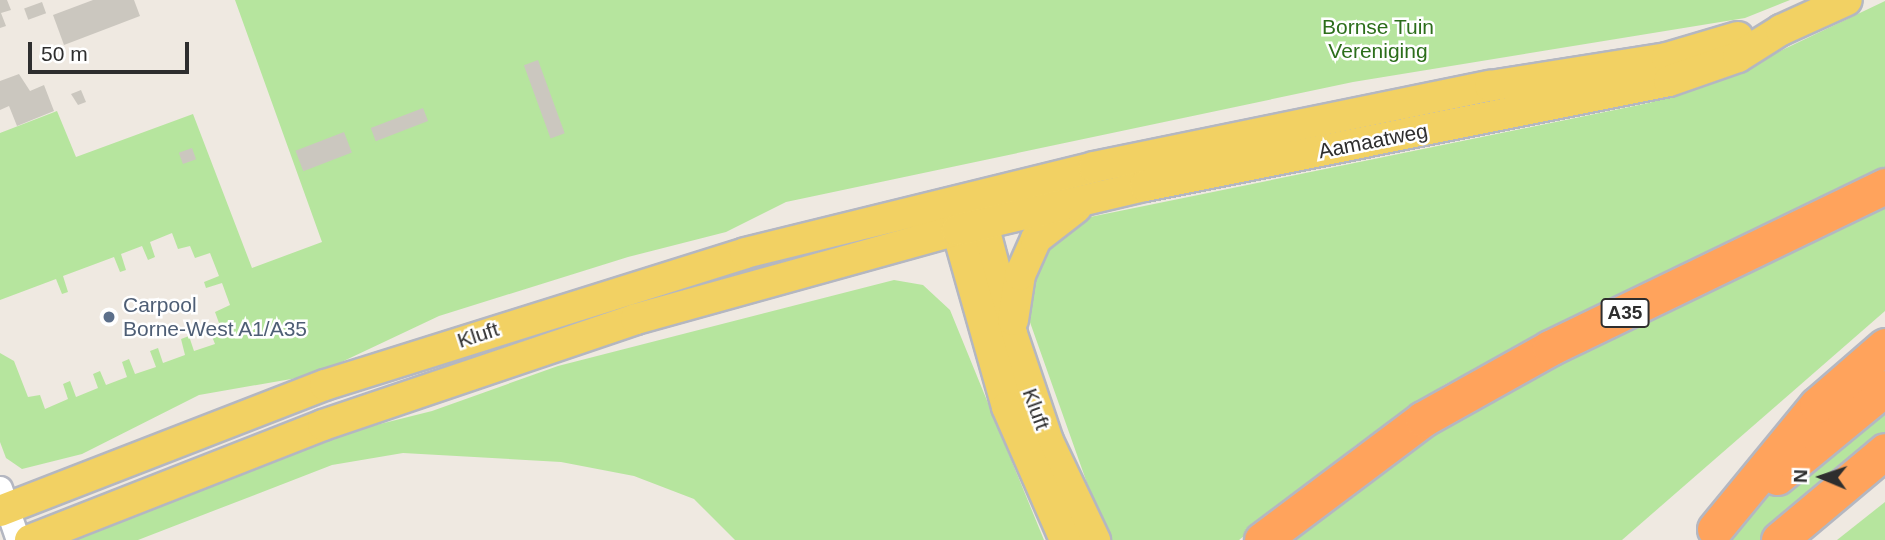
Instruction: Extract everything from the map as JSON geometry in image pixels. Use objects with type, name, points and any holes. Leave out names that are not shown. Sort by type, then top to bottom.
[{"type":"highway","name":"A35","points":[[1262,540],[1423,419],[1550,348],[1885,186]]},
{"type":"highway","points":[[1709,534],[1817,405],[1885,346]]},
{"type":"highway","points":[[1709,534],[1885,388]]},
{"type":"highway","points":[[1779,540],[1885,451]]},
{"type":"main road","name":"Aamaatweg","points":[[970,227],[1669,81],[1738,57],[1781,30],[1847,0]]},
{"type":"main road","name":"Aamaatweg","points":[[959,198],[1490,86],[1667,58],[1781,30]]},
{"type":"main road","name":"Kluft","points":[[3,502],[325,385],[465,339],[746,253],[959,198],[1012,334],[1048,441],[1095,540]]},
{"type":"main road","points":[[1012,334],[1020,275],[1036,239],[1089,200]]},
{"type":"main road","name":"Kluft","points":[[30,540],[323,425],[537,351],[970,227]]},
{"type":"main road","name":"Kluft","points":[[970,227],[1007,407],[1065,540]]},
{"type":"street","points":[[3,502],[18,540]]},
{"type":"green space","name":"Bornse Tuin Vereniging","points":[[235,0],[1790,0],[1745,18],[1353,82],[786,202],[726,232],[628,257],[439,316],[314,375],[199,395],[82,454],[22,469],[6,458],[0,442],[0,353],[14,361],[28,397],[40,395],[45,409],[68,399],[63,384],[70,381],[76,397],[98,388],[93,374],[100,371],[106,385],[127,377],[122,362],[129,359],[135,374],[156,367],[150,351],[158,348],[163,363],[185,355],[181,339],[189,336],[194,351],[215,344],[209,329],[219,323],[215,312],[230,305],[222,283],[206,288],[204,282],[219,276],[210,253],[195,258],[190,246],[178,249],[172,233],[150,242],[155,257],[148,260],[142,246],[121,254],[126,270],[120,272],[114,257],[63,276],[68,292],[62,294],[56,279],[0,300],[0,133],[57,111],[76,157],[193,114],[252,268],[322,242]]},
{"type":"green space","points":[[1885,1],[1885,171],[1605,304],[1444,385],[1355,446],[1239,540],[1111,540],[1104,531],[1026,311],[1036,254],[1058,230],[1090,217],[1649,103],[1711,84]]},
{"type":"green space","points":[[1885,205],[1885,311],[1622,540],[1284,540],[1506,379]]},
{"type":"green space","points":[[894,280],[923,285],[950,310],[1044,540],[735,540],[694,499],[634,476],[561,462],[403,453],[332,465],[138,540],[76,540],[352,431],[432,411],[558,366]]},
{"type":"green space","points":[[1885,397],[1885,436],[1763,540],[1716,540]]},
{"type":"green space","points":[[1885,502],[1885,540],[1837,540]]},
{"type":"building","points":[[0,0],[7,0],[11,10],[1,13],[6,26],[0,28]]},
{"type":"building","points":[[93,0],[134,0],[140,16],[64,45],[53,15]]},
{"type":"building","points":[[42,2],[46,13],[28,20],[24,8]]},
{"type":"building","points":[[538,60],[565,133],[551,138],[524,65]]},
{"type":"building","points":[[19,74],[30,91],[44,85],[54,111],[17,126],[9,106],[0,110],[0,81]]},
{"type":"building","points":[[81,90],[86,102],[78,105],[71,94]]},
{"type":"building","points":[[423,108],[428,121],[376,141],[371,128]]},
{"type":"building","points":[[344,132],[352,153],[303,171],[295,151]]},
{"type":"building","points":[[192,148],[196,159],[183,164],[179,153]]},
{"type":"place","name":"Carpool Borne-West A1/A35","points":[[109,317]]}]
